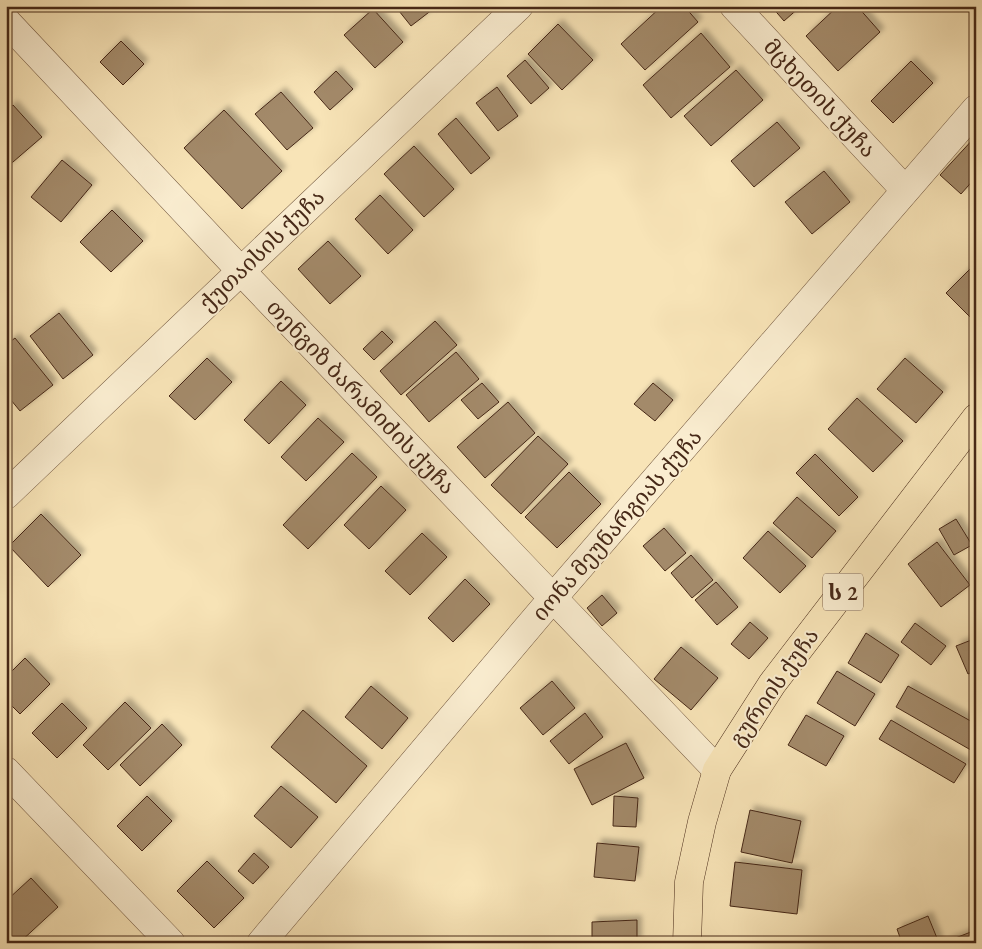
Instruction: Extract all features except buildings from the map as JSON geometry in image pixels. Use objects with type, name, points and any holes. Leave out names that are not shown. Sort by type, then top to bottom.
[{"type":"highway","name":"გურიის ქუჩა","points":[[687,943],[689,882],[702,822],[717,770],[772,684],[976,418]]},
{"type":"street","name":"ქუთაისის ქუჩა","points":[[6,495],[518,6]]},
{"type":"street","name":"მცხეთის ქუჩა","points":[[734,6],[905,190]]},
{"type":"street","name":"თენგიზ ბარამიძის ქუჩა","points":[[6,21],[552,599],[717,770]]},
{"type":"street","name":"იონა მეუნარგიას ქუჩა","points":[[261,943],[552,599],[976,109]]},
{"type":"street","points":[[6,771],[171,943]]}]
